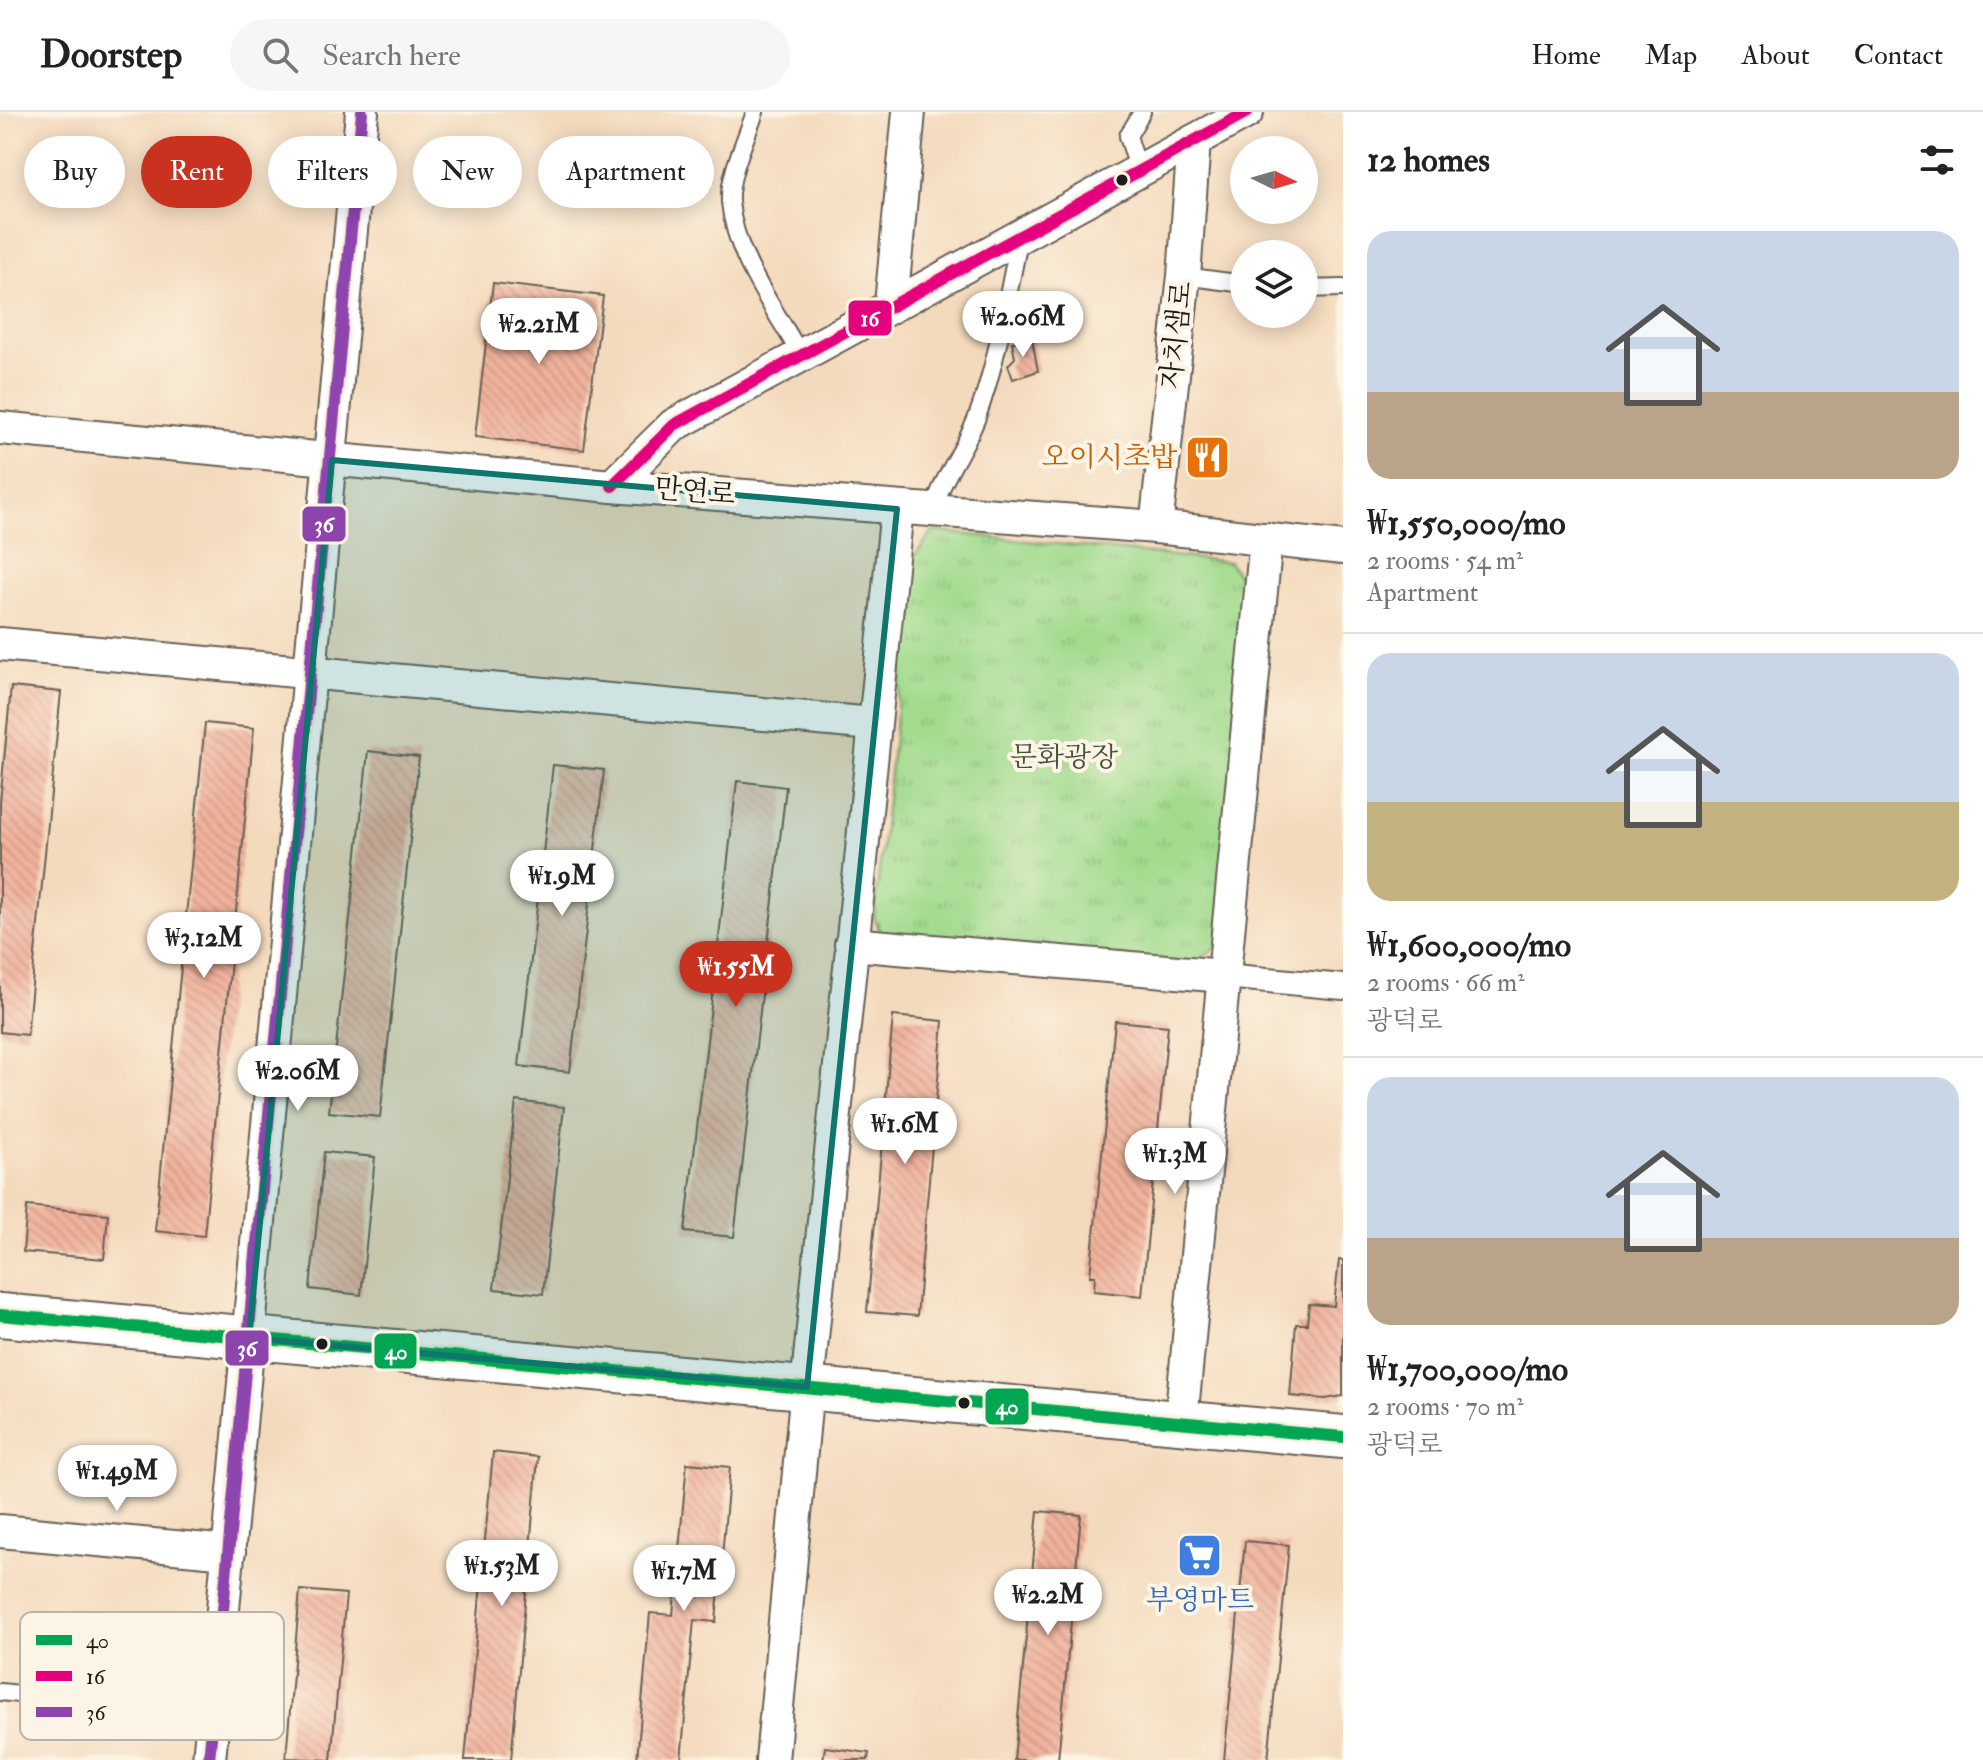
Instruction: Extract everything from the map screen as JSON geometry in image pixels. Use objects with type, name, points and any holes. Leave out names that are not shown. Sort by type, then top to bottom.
[{"type":"street","points":[[223,1612],[362,112]]},
{"type":"street","points":[[891,305],[909,112]]},
{"type":"street","points":[[612,486],[674,425],[1247,112]]},
{"type":"street","name":"자치샘로","points":[[1156,527],[1184,276],[1194,141]]},
{"type":"street","name":"만연로","points":[[0,428],[612,486],[1156,527],[1343,548]]},
{"type":"street","points":[[772,1760],[851,944],[897,509]]},
{"type":"street","points":[[1181,1421],[1266,539]]},
{"type":"street","points":[[0,644],[873,724]]},
{"type":"street","points":[[851,944],[1343,987]]},
{"type":"street","points":[[0,1315],[1343,1437]]},
{"type":"street","points":[[0,1531],[229,1552]]},
{"type":"street","points":[[209,1760],[211,1740]]},
{"type":"lane","points":[[755,112],[739,160],[730,201],[747,260],[800,354]]},
{"type":"lane","points":[[1139,171],[1128,136],[1142,112]]},
{"type":"lane","points":[[933,511],[944,480],[977,418],[990,376],[1021,235]]},
{"type":"lane","points":[[1184,276],[1230,282]]},
{"type":"lane","points":[[1318,289],[1343,288]]},
{"type":"lane","points":[[0,1692],[20,1694]]},
{"type":"highlighted area","points":[[332,460],[897,509],[807,1387],[249,1338]]},
{"type":"green space","name":"문화광장","points":[[933,531],[1229,562],[1254,598],[1218,946],[1195,964],[880,932],[874,917],[914,557]]},
{"type":"building","points":[[493,283],[603,296],[584,450],[475,437]]},
{"type":"building","points":[[1032,339],[1038,371],[1013,379],[1008,365],[1015,358],[1012,342]]},
{"type":"building","points":[[11,687],[61,692],[27,1035],[0,1032],[0,802]]},
{"type":"building","points":[[205,723],[254,728],[204,1236],[155,1231]]},
{"type":"building","points":[[368,751],[419,757],[380,1117],[329,1112]]},
{"type":"building","points":[[553,765],[604,770],[570,1072],[519,1066]]},
{"type":"building","points":[[737,781],[786,787],[734,1237],[685,1232]]},
{"type":"building","points":[[893,1016],[943,1021],[917,1316],[867,1312]]},
{"type":"building","points":[[1115,1021],[1168,1026],[1142,1296],[1094,1291],[1095,1276],[1090,1276]]},
{"type":"building","points":[[516,1101],[564,1107],[543,1294],[494,1289]]},
{"type":"building","points":[[324,1152],[375,1157],[361,1295],[310,1289]]},
{"type":"building","points":[[27,1206],[108,1214],[104,1259],[23,1252]]},
{"type":"building","points":[[1339,1260],[1343,1260],[1343,1396],[1325,1399],[1290,1396],[1296,1324],[1307,1324],[1309,1304],[1334,1306]]},
{"type":"building","points":[[493,1452],[538,1457],[511,1760],[465,1760]]},
{"type":"building","points":[[687,1463],[730,1467],[716,1622],[694,1620],[681,1760],[637,1760],[650,1613],[673,1615]]},
{"type":"building","points":[[1038,1511],[1081,1515],[1058,1760],[1014,1760]]},
{"type":"building","points":[[1245,1541],[1289,1545],[1268,1760],[1224,1760]]},
{"type":"building","points":[[300,1590],[346,1594],[331,1760],[286,1758]]},
{"type":"building","points":[[825,1747],[869,1753],[868,1760],[823,1760]]},
{"type":"transit line","name":"36","points":[[223,1612],[362,112]]},
{"type":"transit line","name":"16","points":[[612,486],[674,425],[1247,112]]},
{"type":"transit line","name":"40","points":[[0,1315],[1343,1437]]},
{"type":"transit line","name":"36","points":[[209,1760],[211,1740]]},
{"type":"place","name":"오이시초밥","points":[[1208,457]]},
{"type":"place","name":"부영마트","points":[[1200,1556]]}]
